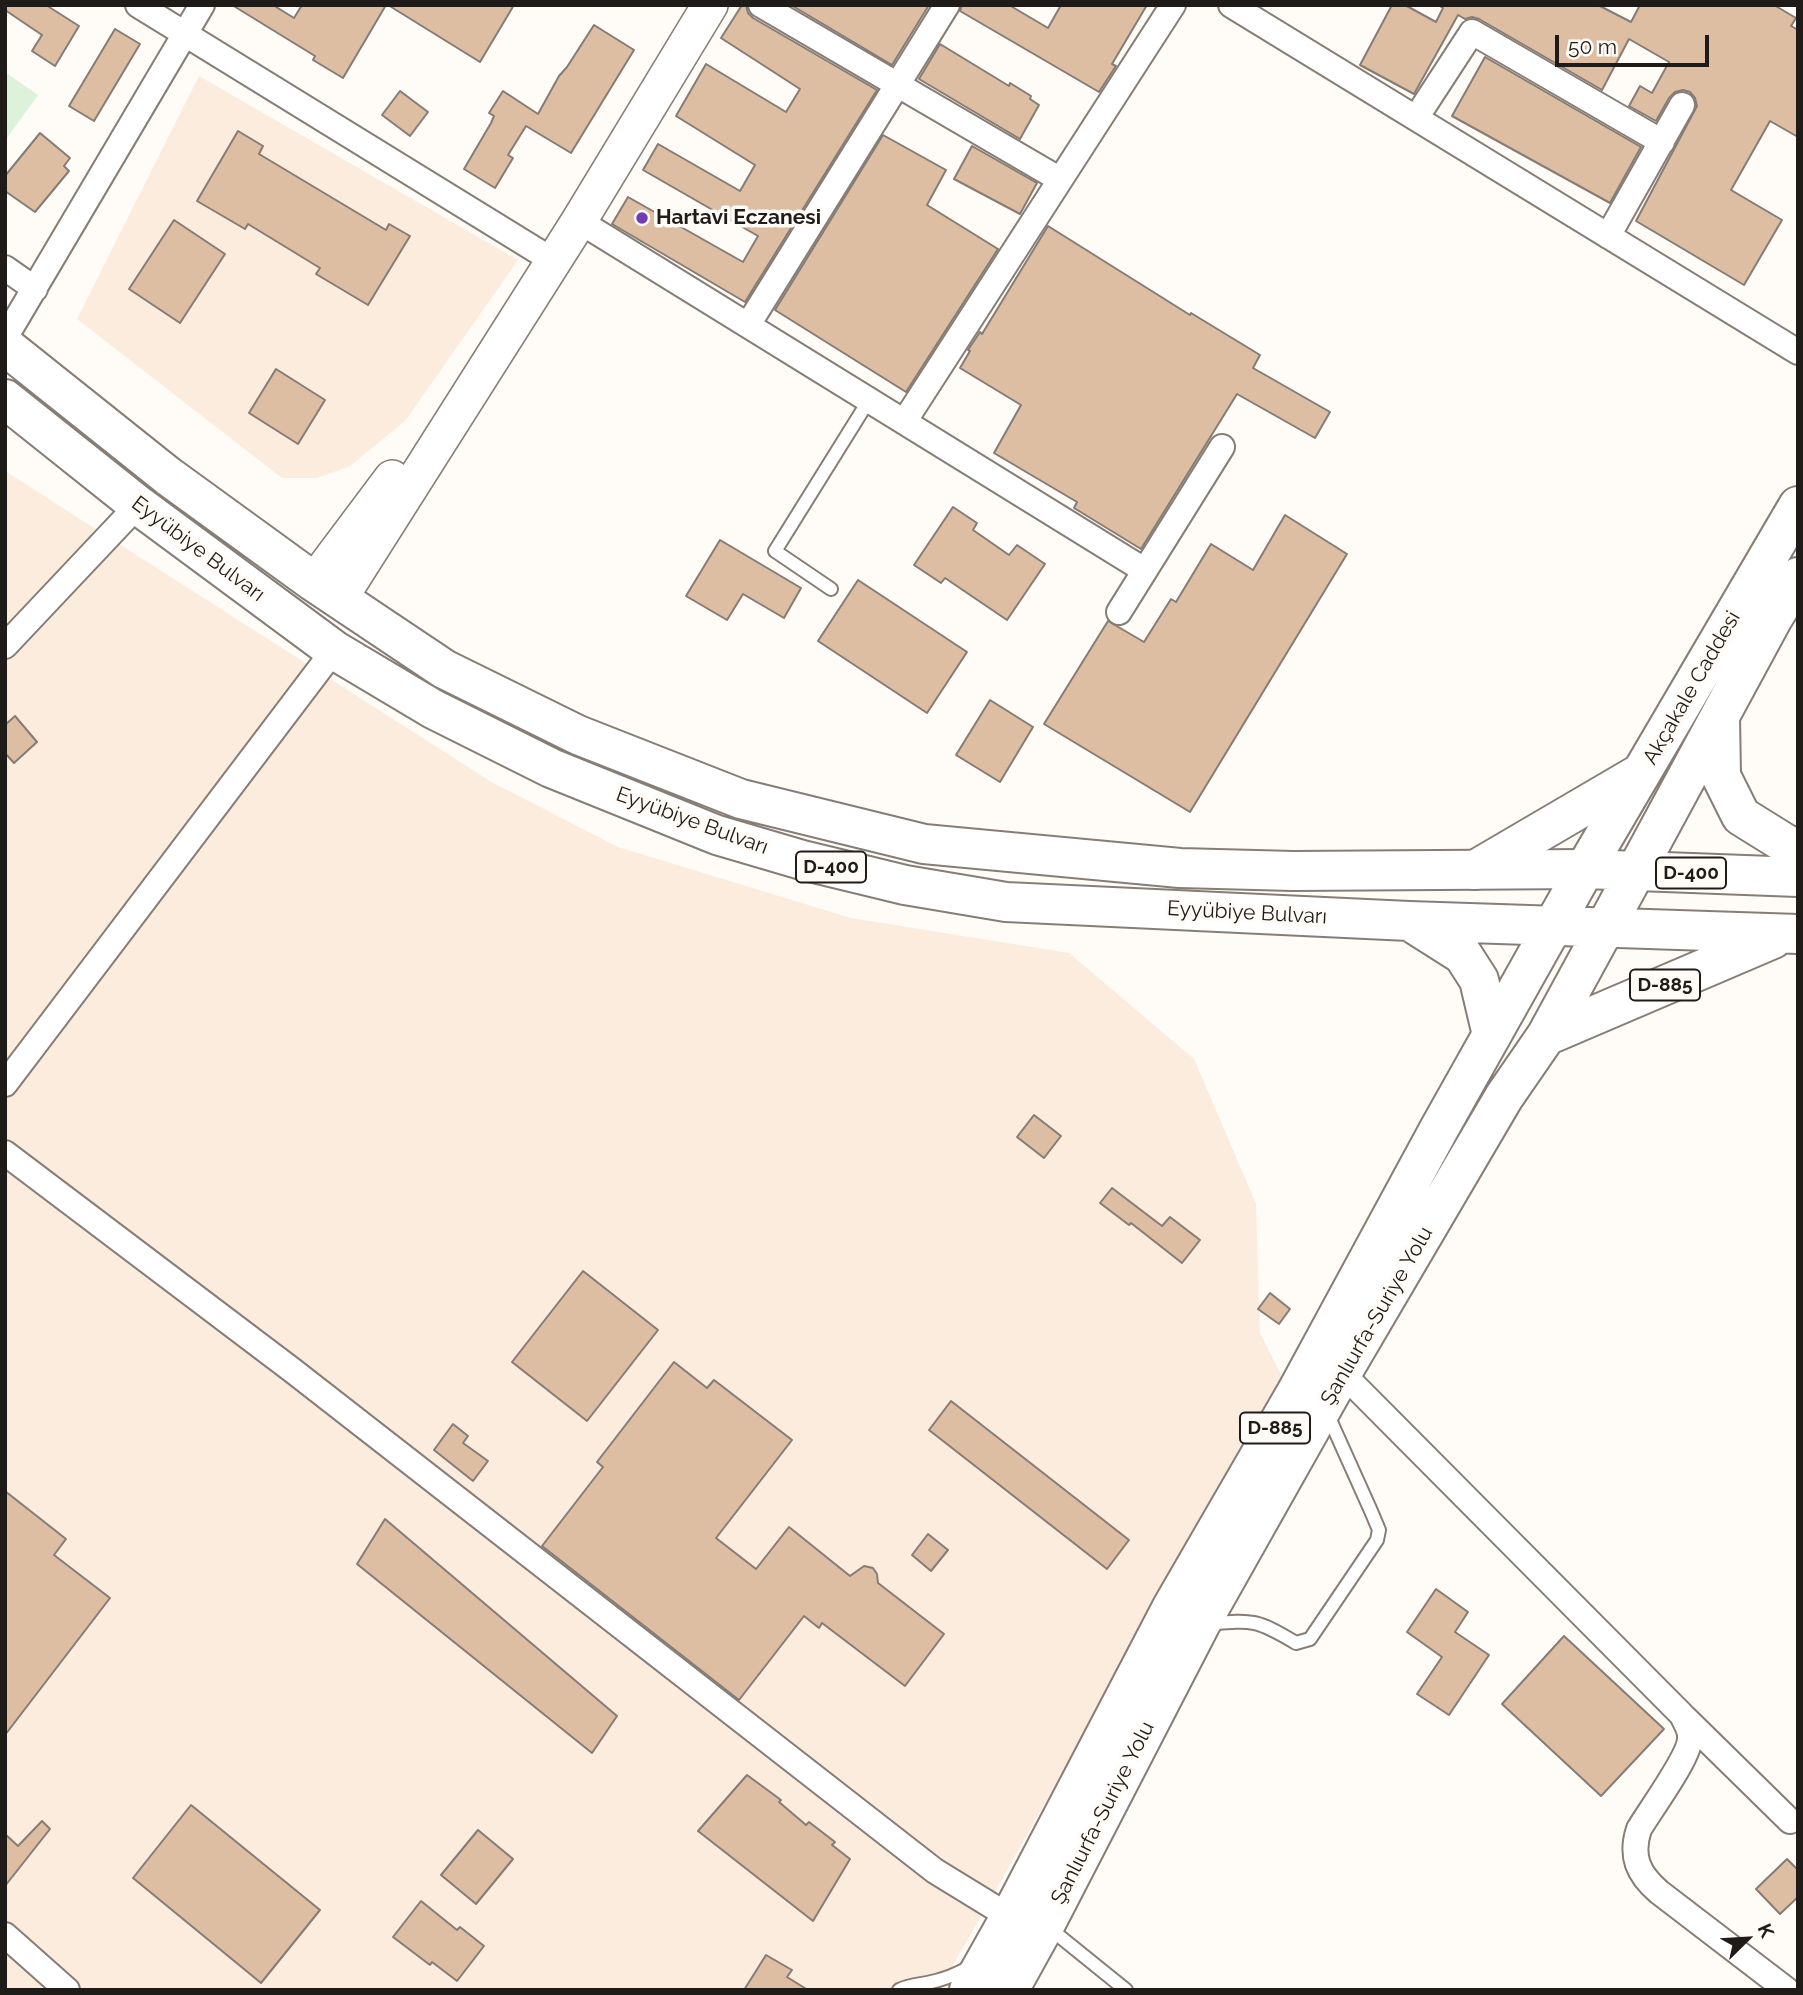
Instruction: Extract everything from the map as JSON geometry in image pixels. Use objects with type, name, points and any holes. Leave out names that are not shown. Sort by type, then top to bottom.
[{"type":"main road","points":[[327,590],[539,252],[684,5]]},
{"type":"main road","points":[[327,590],[579,221],[710,5]]},
{"type":"main road","name":"Eyyübiye Bulvarı","points":[[5,346],[168,476],[327,590],[444,669],[578,735],[741,799],[924,844],[1180,868],[1293,871],[1585,869]]},
{"type":"main road","name":"Eyyübiye Bulvarı","points":[[5,399],[138,505],[334,650],[433,709],[551,768],[716,835],[905,886],[1006,902],[1409,921],[1791,934]]},
{"type":"main road","name":"Akçakale Caddesi","points":[[1585,869],[1798,506]]},
{"type":"main road","name":"Akçakale Caddesi","points":[[1636,871],[1773,618],[1798,577]]},
{"type":"main road","points":[[1720,716],[1721,776],[1741,816],[1786,844],[1798,848]]},
{"type":"main road","points":[[1475,870],[1644,771]]},
{"type":"main road","name":"D-400","points":[[1585,869],[1798,877]]},
{"type":"main road","name":"Şanlıurfa-Suriye Yolu","points":[[1009,1990],[1028,1921],[1172,1607],[1297,1391],[1585,869]]},
{"type":"main road","name":"Şanlıurfa-Suriye Yolu","points":[[969,1990],[990,1954],[1028,1921],[1342,1373],[1504,1097],[1546,1036],[1636,871]]},
{"type":"main road","points":[[1409,921],[1463,955],[1479,980],[1492,1035]]},
{"type":"main road","name":"D-885","points":[[1546,1036],[1791,934]]},
{"type":"street","points":[[138,5],[539,252]]},
{"type":"street","points":[[5,338],[202,5]]},
{"type":"street","points":[[761,5],[1059,179]]},
{"type":"street","points":[[748,325],[947,5]]},
{"type":"street","points":[[904,422],[1173,5]]},
{"type":"street","points":[[1237,7],[1798,352]]},
{"type":"street","points":[[1416,118],[1472,32],[1662,142]]},
{"type":"street","points":[[1608,236],[1682,105]]},
{"type":"street","points":[[579,221],[1143,570]]},
{"type":"street","points":[[5,268],[35,289]]},
{"type":"street","points":[[1119,612],[1222,447]]},
{"type":"street","points":[[5,646],[138,505]]},
{"type":"street","points":[[5,1084],[334,650]]},
{"type":"street","points":[[5,1153],[292,1370],[936,1871],[1028,1921]]},
{"type":"street","points":[[1342,1373],[1790,1821]]},
{"type":"street","points":[[1682,1715],[1690,1733],[1690,1740],[1684,1759],[1639,1829],[1635,1841],[1638,1866],[1644,1879],[1658,1892],[1787,1990]]},
{"type":"street","points":[[5,1935],[68,1990]]},
{"type":"lane","points":[[831,589],[775,551],[869,400]]},
{"type":"lane","points":[[1200,1625],[1251,1621],[1264,1624],[1296,1643],[1310,1639],[1377,1540],[1378,1531],[1371,1510],[1324,1407]]},
{"type":"lane","points":[[1028,1921],[1126,1990]]},
{"type":"lane","points":[[899,1990],[960,1972],[990,1954]]},
{"type":"shaded area","points":[[199,76],[518,260],[405,421],[350,466],[317,478],[282,478],[77,319]]},
{"type":"shaded area","points":[[5,471],[493,783],[618,847],[851,918],[1069,953],[1194,1059],[1256,1204],[1260,1333],[1284,1381],[939,1990],[5,1990]]},
{"type":"green space","points":[[5,72],[38,95],[7,138],[5,136]]},
{"type":"building","points":[[5,5],[46,5],[79,26],[55,66],[32,51],[42,35],[5,10]]},
{"type":"building","points":[[232,5],[273,5],[294,18],[302,5],[386,5],[343,78],[313,60],[315,56]]},
{"type":"building","points":[[388,5],[514,5],[480,62]]},
{"type":"building","points":[[742,5],[746,5],[753,18],[877,90],[745,302],[612,224],[628,197],[743,262],[758,236],[643,170],[658,144],[740,191],[755,165],[676,116],[706,64],[786,112],[800,89],[721,38]]},
{"type":"building","points":[[791,5],[929,5],[892,65]]},
{"type":"building","points":[[962,5],[1009,5],[1048,28],[1061,5],[1147,5],[1112,64],[1116,66],[1099,92],[960,11]]},
{"type":"building","points":[[1392,5],[1405,5],[1436,22],[1443,8],[1438,5],[1598,5],[1631,22],[1640,5],[1774,5],[1796,18],[1791,26],[1798,30],[1798,137],[1770,121],[1731,190],[1782,220],[1744,285],[1636,221],[1697,106],[1690,92],[1683,90],[1675,92],[1669,98],[1656,121],[1629,106],[1640,86],[1652,93],[1669,62],[1629,39],[1602,90],[1479,19],[1465,19],[1458,15],[1414,94],[1360,65]]},
{"type":"building","points":[[594,25],[634,50],[571,153],[526,126],[508,155],[513,158],[495,188],[464,169],[491,123],[494,116],[489,113],[503,91],[538,114],[559,76]]},
{"type":"building","points":[[115,29],[140,44],[94,121],[69,106]]},
{"type":"building","points":[[940,44],[1009,86],[1010,83],[1031,96],[1030,99],[1039,105],[1020,139],[919,79]]},
{"type":"building","points":[[1485,57],[1641,147],[1610,203],[1452,116]]},
{"type":"building","points":[[400,91],[428,112],[410,136],[382,115]]},
{"type":"building","points":[[238,131],[263,146],[259,154],[386,230],[389,224],[410,236],[368,305],[316,274],[320,268],[248,224],[245,229],[197,201]]},
{"type":"building","points":[[40,133],[70,158],[64,166],[69,171],[35,212],[5,191],[5,176]]},
{"type":"building","points":[[883,135],[946,170],[927,205],[998,249],[906,392],[775,310]]},
{"type":"building","points":[[972,146],[1037,183],[1020,214],[954,179]]},
{"type":"building","points":[[174,220],[225,254],[180,323],[129,289]]},
{"type":"building","points":[[1048,226],[1190,315],[1191,313],[1260,355],[1253,368],[1330,412],[1315,438],[1237,394],[1141,549],[1074,508],[1077,502],[994,453],[1021,405],[960,368],[970,351],[968,350],[980,332],[982,334]]},
{"type":"building","points":[[276,369],[325,400],[298,444],[249,413]]},
{"type":"building","points":[[953,507],[977,523],[973,530],[1009,555],[1017,545],[1045,564],[1007,620],[945,578],[941,583],[914,565]]},
{"type":"building","points":[[1285,515],[1347,554],[1190,812],[1044,724],[1108,621],[1144,642],[1171,599],[1176,602],[1211,544],[1253,570]]},
{"type":"building","points":[[720,540],[801,588],[784,618],[743,594],[727,620],[686,596]]},
{"type":"building","points":[[858,580],[967,652],[927,713],[818,641]]},
{"type":"building","points":[[990,700],[1033,727],[1000,782],[956,755]]},
{"type":"building","points":[[15,716],[37,742],[14,763],[5,753],[5,725]]},
{"type":"building","points":[[1034,1115],[1061,1136],[1044,1158],[1017,1137]]},
{"type":"building","points":[[1112,1188],[1162,1226],[1170,1217],[1200,1240],[1182,1263],[1131,1223],[1129,1225],[1100,1203]]},
{"type":"building","points":[[583,1271],[658,1330],[587,1421],[512,1362]]},
{"type":"building","points":[[1270,1293],[1290,1309],[1279,1324],[1258,1309]]},
{"type":"building","points":[[674,1362],[707,1388],[714,1380],[792,1440],[716,1538],[756,1569],[789,1527],[850,1576],[864,1566],[873,1568],[878,1583],[944,1634],[905,1686],[822,1623],[819,1628],[804,1616],[739,1700],[542,1546],[603,1467],[597,1462]]},
{"type":"building","points":[[951,1401],[1129,1540],[1107,1569],[929,1430]]},
{"type":"building","points":[[453,1424],[468,1436],[463,1443],[488,1461],[473,1481],[434,1450]]},
{"type":"building","points":[[5,1491],[66,1539],[54,1555],[110,1598],[5,1735]]},
{"type":"building","points":[[385,1519],[617,1716],[592,1753],[357,1564]]},
{"type":"building","points":[[928,1534],[948,1550],[931,1571],[912,1555]]},
{"type":"building","points":[[1436,1589],[1468,1612],[1455,1632],[1489,1655],[1449,1715],[1417,1694],[1442,1657],[1407,1632]]},
{"type":"building","points":[[1564,1636],[1664,1729],[1601,1796],[1502,1704]]},
{"type":"building","points":[[747,1775],[781,1800],[779,1802],[806,1825],[809,1822],[835,1842],[832,1845],[850,1859],[813,1921],[698,1831]]},
{"type":"building","points":[[191,1805],[320,1910],[261,1983],[133,1878]]},
{"type":"building","points":[[42,1821],[50,1829],[5,1886],[5,1834],[18,1846]]},
{"type":"building","points":[[478,1830],[513,1859],[476,1904],[441,1875]]},
{"type":"building","points":[[1787,1859],[1798,1870],[1798,1897],[1780,1914],[1756,1889]]},
{"type":"building","points":[[421,1901],[457,1930],[460,1927],[484,1946],[457,1981],[432,1962],[430,1965],[393,1937]]},
{"type":"building","points":[[766,1955],[792,1970],[787,1977],[808,1990],[744,1990]]},
{"type":"place","name":"Hartavi Eczanesi","points":[[642,218]]}]
